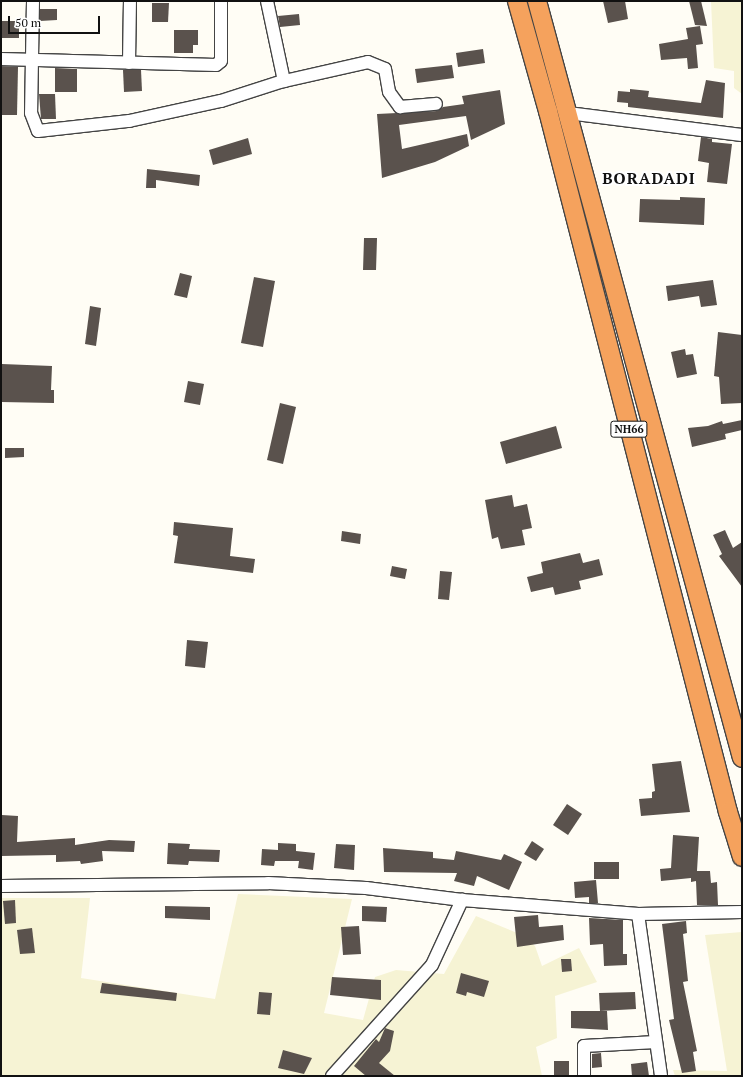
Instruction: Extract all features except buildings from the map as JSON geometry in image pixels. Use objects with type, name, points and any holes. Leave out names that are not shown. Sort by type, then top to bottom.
[{"type":"highway","name":"NH66","points":[[517,1],[550,119],[728,812],[742,857]]},
{"type":"highway","name":"NH66","points":[[537,1],[742,758]]},
{"type":"street","points":[[33,1],[31,113],[38,131],[129,121],[221,101],[284,81],[368,62],[385,69],[389,92],[400,107],[436,104]]},
{"type":"street","points":[[129,63],[130,1]]},
{"type":"street","points":[[1,59],[218,64],[221,61],[221,1]]},
{"type":"street","points":[[267,1],[284,81]]},
{"type":"street","points":[[568,113],[742,135]]},
{"type":"street","points":[[1,886],[268,883],[366,888],[462,900],[638,914],[742,912]]},
{"type":"street","points":[[332,1076],[432,965],[462,900]]},
{"type":"street","points":[[638,914],[661,1076]]},
{"type":"street","points":[[584,1076],[584,1046],[656,1042]]},
{"type":"shaded area","points":[[711,1],[742,1],[742,94],[734,88],[734,71],[714,68]]},
{"type":"shaded area","points":[[238,894],[352,899],[324,1013],[363,1020],[375,977],[396,970],[444,974],[476,916],[522,935],[535,946],[542,966],[579,948],[597,982],[555,996],[557,1038],[536,1047],[542,1076],[1,1076],[1,898],[90,898],[81,978],[215,999]]},
{"type":"shaded area","points":[[742,932],[742,1076],[675,1076],[673,1070],[727,1071],[705,935]]},
{"type":"district","name":"BORADADI","points":[[649,178]]}]
